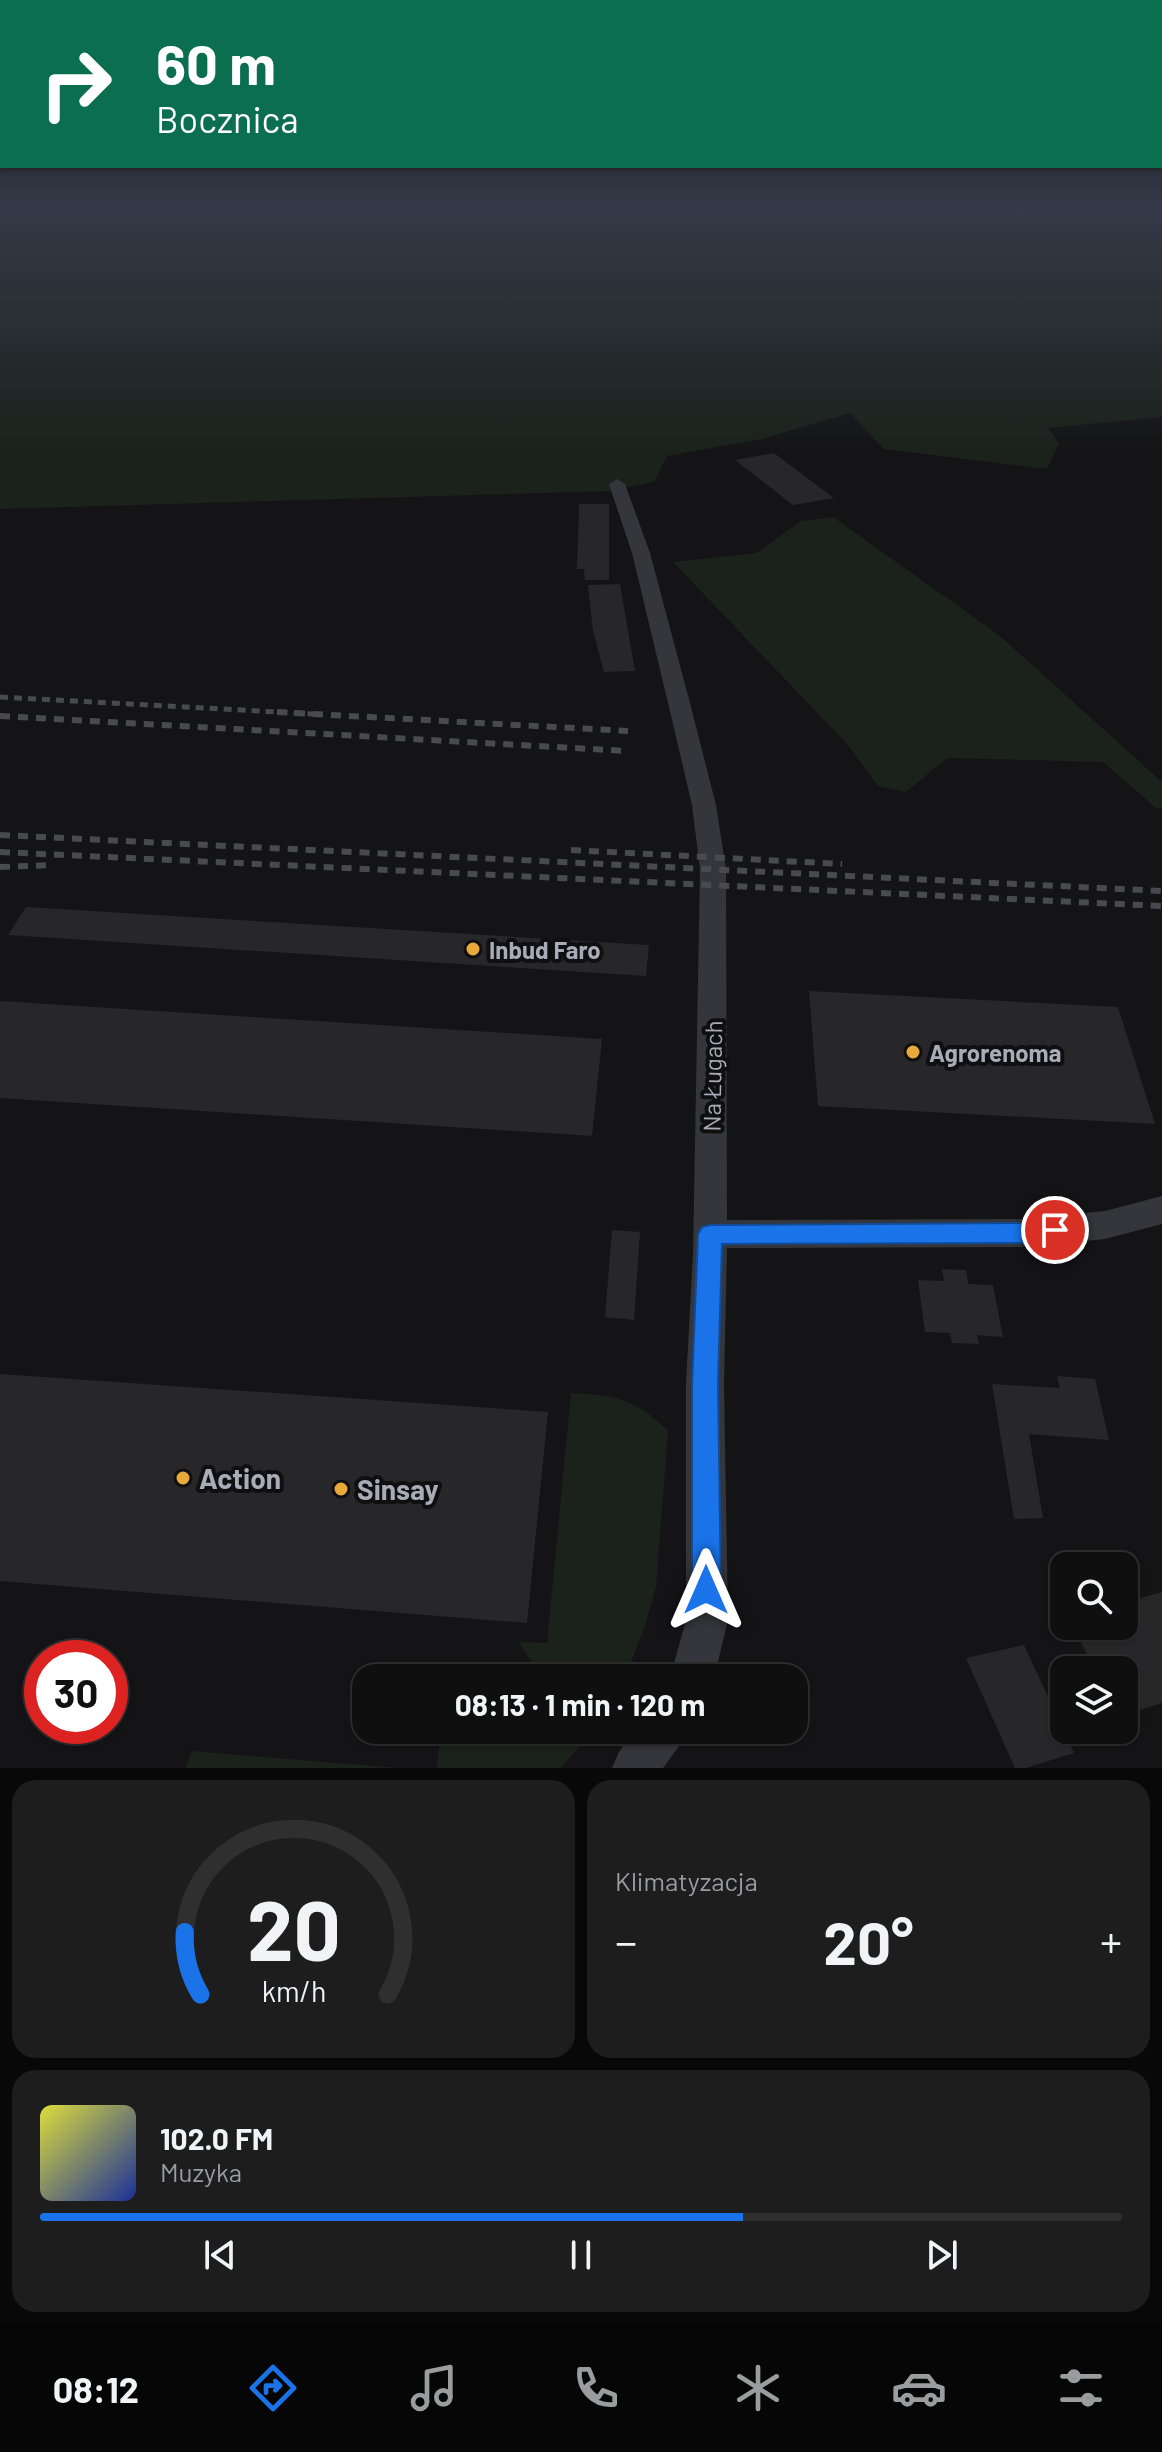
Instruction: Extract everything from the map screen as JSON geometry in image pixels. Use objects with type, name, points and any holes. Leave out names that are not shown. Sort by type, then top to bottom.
[{"type":"street","name":"Na Ługach","points":[[617,484],[641,553],[704,805],[712,857],[710,1234],[705,1384],[707,1620],[696,1664]]},
{"type":"street","points":[[710,1234],[1023,1233],[1105,1225],[1162,1210]]},
{"type":"street","points":[[635,1768],[653,1744]]},
{"type":"shaded area","points":[[0,290],[1162,290],[1162,417],[1048,428],[1059,443],[1047,469],[884,449],[850,413],[762,439],[667,456],[654,482],[610,491],[0,509]]},
{"type":"shaded area","points":[[833,517],[999,635],[1162,782],[1162,808],[1156,808],[1103,762],[947,758],[906,792],[878,786],[847,744],[673,562],[756,553],[801,521]]},
{"type":"shaded area","points":[[571,1393],[613,1397],[635,1405],[668,1431],[656,1587],[630,1664],[533,1664],[518,1642],[547,1643]]},
{"type":"shaded area","points":[[440,1744],[581,1744],[561,1768],[437,1768]]},
{"type":"shaded area","points":[[191,1751],[399,1768],[186,1768]]},
{"type":"building","points":[[774,453],[834,498],[793,505],[735,460]]},
{"type":"building","points":[[579,504],[609,504],[609,580],[585,580],[584,569],[577,569]]},
{"type":"building","points":[[620,584],[635,671],[604,672],[593,631],[588,585]]},
{"type":"building","points":[[26,907],[649,945],[646,976],[8,935]]},
{"type":"building","points":[[809,991],[1118,1007],[1155,1124],[818,1106]]},
{"type":"building","points":[[0,1001],[602,1039],[592,1136],[0,1098]]},
{"type":"building","points":[[612,1230],[640,1232],[634,1320],[605,1317]]},
{"type":"building","points":[[942,1269],[966,1270],[968,1284],[993,1285],[1003,1337],[977,1335],[979,1344],[952,1343],[950,1333],[925,1332],[918,1280],[944,1281]]},
{"type":"building","points":[[0,1374],[548,1412],[527,1623],[0,1581]]},
{"type":"building","points":[[1057,1376],[1095,1379],[1109,1440],[1029,1434],[1043,1518],[1014,1519],[992,1384],[1060,1388]]},
{"type":"building","points":[[1162,1592],[1162,1703],[1138,1711],[1138,1656],[1088,1656],[1080,1640],[1138,1640],[1138,1599]]},
{"type":"building","points":[[1024,1645],[1050,1701],[1050,1744],[1070,1744],[1074,1753],[1026,1768],[1015,1768],[966,1658]]},
{"type":"railway","points":[[0,697],[314,714]]},
{"type":"railway","points":[[277,712],[628,731]]},
{"type":"railway","points":[[0,716],[627,751]]},
{"type":"railway","points":[[0,835],[1162,891]]},
{"type":"railway","points":[[571,850],[842,864]]},
{"type":"railway","points":[[0,852],[1162,906]]},
{"type":"railway","points":[[0,867],[53,865]]},
{"type":"place","name":"Inbud Faro","points":[[473,949]]},
{"type":"place","name":"Agrorenoma","points":[[913,1052]]},
{"type":"place","name":"Action","points":[[183,1478]]},
{"type":"place","name":"Sinsay","points":[[341,1489]]},
{"type":"route","points":[[706,1590],[705,1384],[710,1234],[1023,1233],[1055,1230]]}]
